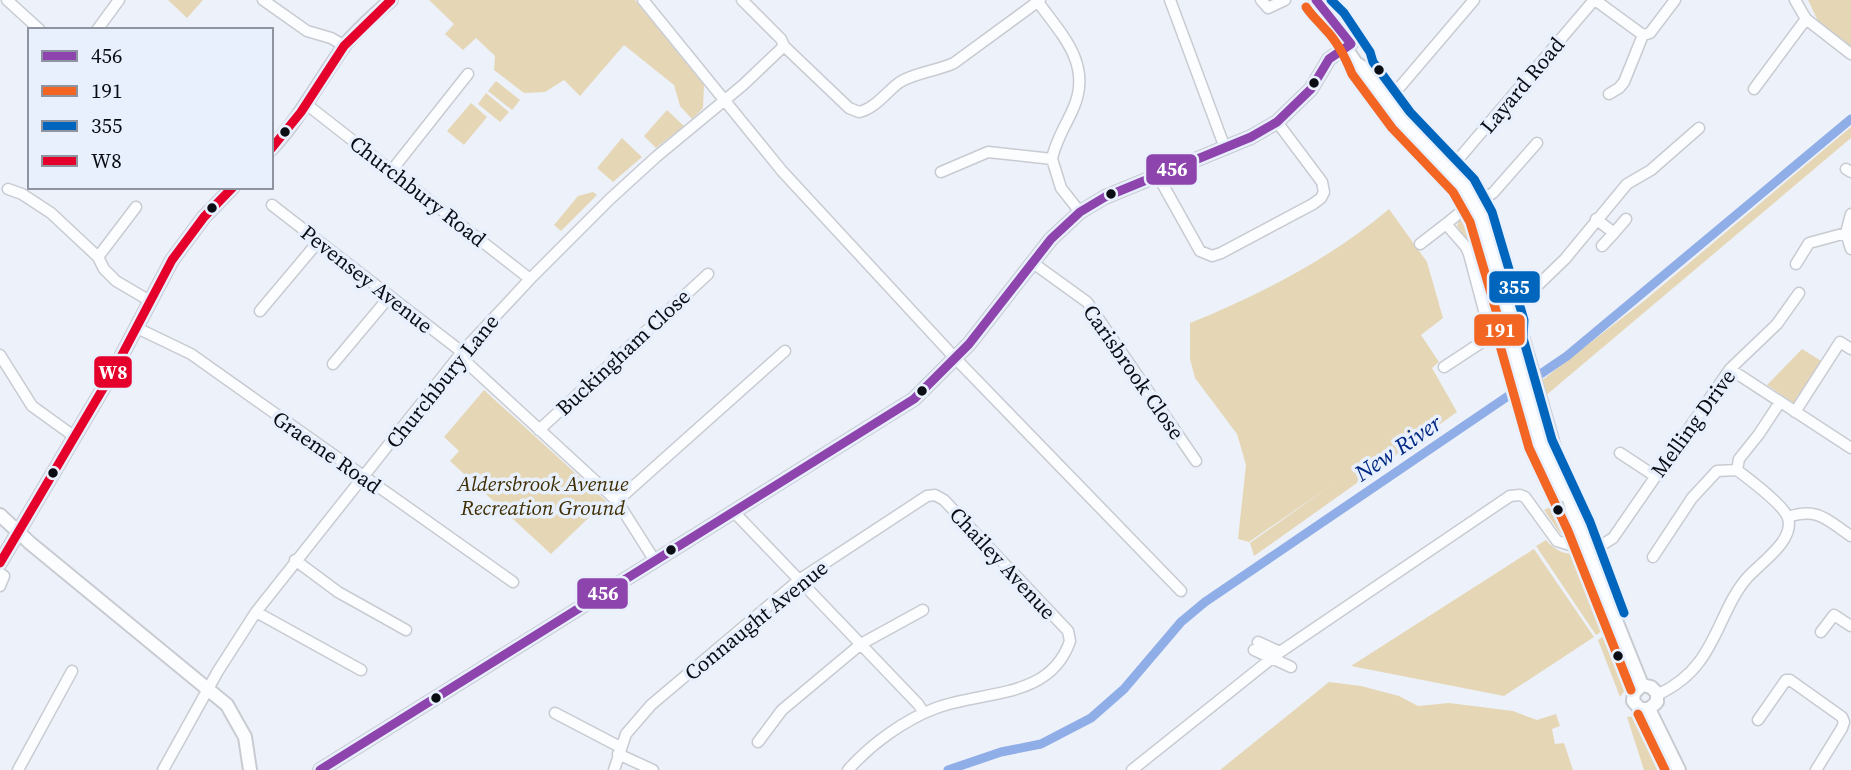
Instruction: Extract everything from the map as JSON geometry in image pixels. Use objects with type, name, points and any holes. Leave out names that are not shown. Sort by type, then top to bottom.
[{"type":"street","points":[[7,0],[38,28]]},
{"type":"street","points":[[263,0],[307,31],[331,38],[345,46]]},
{"type":"street","points":[[273,146],[359,28],[391,0]]},
{"type":"street","points":[[643,0],[782,171],[956,359],[1181,591]]},
{"type":"street","points":[[742,0],[849,108],[859,112],[910,77],[954,63],[1039,1],[1069,44],[1080,76],[1077,100],[1052,159],[1061,188],[1080,212]]},
{"type":"street","points":[[1170,0],[1225,148]]},
{"type":"street","points":[[1261,0],[1268,8],[1285,0]]},
{"type":"street","points":[[1335,0],[1322,8],[1334,20],[1348,46],[1387,102],[1416,137],[1463,184],[1481,217],[1512,323],[1522,337],[1525,370],[1532,393],[1561,466],[1574,516],[1643,685]]},
{"type":"street","points":[[1387,102],[1474,0]]},
{"type":"street","points":[[1595,0],[1647,34]]},
{"type":"street","name":"Layard Road","points":[[1450,169],[1595,0]]},
{"type":"street","points":[[1609,94],[1619,88],[1647,34],[1675,0]]},
{"type":"street","points":[[1795,0],[1806,19],[1851,54]]},
{"type":"street","points":[[98,28],[116,1]]},
{"type":"street","points":[[1754,89],[1806,19]]},
{"type":"street","name":"Churchbury Lane","points":[[163,770],[256,612],[461,352],[530,279],[651,161],[725,100],[783,43]]},
{"type":"street","points":[[320,770],[914,399],[956,359],[982,329],[1063,225],[1105,197],[1225,148],[1278,122],[1311,89],[1329,59],[1348,46]]},
{"type":"street","points":[[392,170],[468,74]]},
{"type":"street","name":"Churchbury Road","points":[[306,104],[530,279]]},
{"type":"street","points":[[1158,176],[1200,250],[1212,256],[1221,253],[1313,204],[1324,192],[1322,182],[1278,122]]},
{"type":"street","points":[[1506,302],[1536,287],[1565,259],[1627,184],[1651,170],[1670,147],[1699,128]]},
{"type":"street","points":[[1420,244],[1493,193],[1536,143]]},
{"type":"street","points":[[941,172],[988,152],[1052,159]]},
{"type":"street","points":[[8,188],[51,213],[98,257],[104,269],[116,281],[150,301]]},
{"type":"street","points":[[0,563],[137,328],[162,278],[185,241],[231,189]]},
{"type":"street","name":"Pevensey Avenue","points":[[272,205],[461,352],[465,361],[617,500],[655,561]]},
{"type":"street","points":[[98,257],[136,207]]},
{"type":"street","points":[[1851,214],[1846,233],[1851,249]]},
{"type":"street","points":[[1597,219],[1614,233]]},
{"type":"street","points":[[1602,246],[1626,219]]},
{"type":"street","points":[[1444,367],[1490,334],[1469,254],[1446,224]]},
{"type":"street","points":[[1796,264],[1809,243],[1846,233]]},
{"type":"street","points":[[260,311],[318,242]]},
{"type":"street","name":"Carisbrook Close","points":[[1033,263],[1087,302],[1196,461]]},
{"type":"street","name":"Buckingham Close","points":[[539,430],[708,274]]},
{"type":"street","name":"Melling Drive","points":[[1587,547],[1613,538],[1730,369],[1777,324],[1799,293]]},
{"type":"street","points":[[333,364],[390,296]]},
{"type":"street","name":"Graeme Road","points":[[137,328],[191,354],[362,478],[434,525],[513,582]]},
{"type":"street","points":[[1796,412],[1840,342],[1851,349]]},
{"type":"street","points":[[617,500],[785,351]]},
{"type":"street","points":[[0,355],[33,406],[75,437]]},
{"type":"street","points":[[1730,369],[1851,448]]},
{"type":"street","points":[[1737,470],[1739,459],[1780,402]]},
{"type":"street","points":[[1620,453],[1655,477]]},
{"type":"street","points":[[1653,557],[1692,498],[1717,471],[1737,470],[1782,508],[1788,517],[1785,537],[1741,585],[1712,643],[1698,664],[1677,684],[1657,695]]},
{"type":"street","name":"Chailey Avenue","points":[[924,713],[951,703],[998,695],[1032,684],[1058,662],[1070,641],[1068,631],[944,500],[935,495],[927,496]]},
{"type":"street","name":"Connaught Avenue","points":[[614,770],[619,751],[634,722],[651,705],[799,580],[927,496]]},
{"type":"street","points":[[1291,667],[1272,659],[1256,646],[1280,652],[1510,496],[1525,497],[1557,541],[1587,547]]},
{"type":"street","points":[[1788,517],[1809,511],[1851,537]]},
{"type":"street","points":[[734,512],[862,644],[924,713],[868,750],[848,770]]},
{"type":"street","points":[[0,515],[209,688],[234,714],[245,737],[251,769]]},
{"type":"street","points":[[295,561],[338,592],[406,630]]},
{"type":"street","points":[[0,573],[4,576],[0,586]]},
{"type":"street","points":[[758,743],[782,710],[862,644],[923,610]]},
{"type":"street","points":[[256,612],[361,670]]},
{"type":"street","points":[[1821,632],[1835,615],[1851,626]]},
{"type":"street","points":[[1132,770],[1272,659]]},
{"type":"street","points":[[18,770],[72,671]]},
{"type":"street","points":[[1758,720],[1786,680],[1790,680],[1842,717],[1842,728],[1816,770]]},
{"type":"street","points":[[1643,685],[1651,687],[1657,695],[1657,702],[1649,709],[1640,709],[1633,701],[1634,693],[1643,685]]},
{"type":"street","points":[[1649,709],[1679,770]]},
{"type":"street","points":[[555,713],[653,770]]},
{"type":"green space","points":[[168,0],[203,0],[187,18]]},
{"type":"green space","points":[[429,0],[635,0],[704,85],[703,108],[692,119],[680,106],[674,85],[624,45],[580,96],[564,80],[545,92],[524,93],[494,70],[495,56],[476,38],[463,50],[445,34],[454,24]]},
{"type":"green space","points":[[1808,0],[1851,0],[1851,48],[1818,21]]},
{"type":"green space","points":[[496,81],[520,100],[512,110],[488,91]]},
{"type":"green space","points":[[486,93],[509,112],[500,122],[478,104]]},
{"type":"green space","points":[[471,103],[487,117],[464,145],[447,131]]},
{"type":"green space","points":[[667,110],[684,126],[656,148],[644,136]]},
{"type":"green space","points":[[1851,127],[1851,138],[1544,397],[1541,381],[1644,301]]},
{"type":"green space","points":[[622,138],[642,157],[613,182],[597,168]]},
{"type":"green space","points":[[593,192],[597,195],[561,231],[554,225],[578,196]]},
{"type":"green space","points":[[1389,209],[1427,262],[1443,318],[1421,335],[1439,362],[1432,368],[1457,412],[1254,556],[1250,543],[1333,484],[1249,542],[1238,539],[1246,465],[1237,434],[1195,378],[1190,359],[1190,323],[1294,274],[1343,244]]},
{"type":"green space","points":[[1465,216],[1469,217],[1504,340],[1495,345],[1494,325],[1473,248],[1457,226],[1459,220]]},
{"type":"green space","points":[[1802,349],[1823,362],[1795,404],[1767,385]]},
{"type":"green space","name":"Aldersbrook Avenue Recreation Ground","points":[[484,390],[606,501],[551,554],[450,461],[459,451],[444,437]]},
{"type":"green space","points":[[1553,506],[1567,534],[1565,536],[1544,510]]},
{"type":"green space","points":[[1546,540],[1559,551],[1576,554],[1607,628],[1596,635],[1536,546]]},
{"type":"green space","points":[[1534,549],[1594,637],[1504,696],[1351,666]]},
{"type":"green space","points":[[1609,632],[1628,686],[1620,697],[1598,640]]},
{"type":"green space","points":[[1329,682],[1361,686],[1399,696],[1418,706],[1449,703],[1513,711],[1537,720],[1556,714],[1560,726],[1552,729],[1555,744],[1564,743],[1573,770],[1220,770]]},
{"type":"green space","points":[[1638,716],[1644,722],[1666,770],[1644,770],[1627,717]]},
{"type":"waterway","name":"New River","points":[[948,770],[1001,752],[1041,744],[1091,718],[1124,689],[1181,622],[1205,602],[1567,356],[1851,119]]},
{"type":"transit line","name":"W8","points":[[273,147],[301,112],[344,46],[391,0]]},
{"type":"transit line","name":"456","points":[[320,770],[914,399],[969,344],[1051,239],[1080,212],[1105,197],[1251,137],[1277,122],[1311,89],[1329,59],[1351,44],[1316,0]]},
{"type":"transit line","name":"355","points":[[1331,0],[1344,13],[1370,52],[1373,62],[1410,112],[1474,179],[1492,212],[1524,320],[1523,338],[1552,440],[1590,522],[1624,613]]},
{"type":"transit line","name":"191","points":[[1306,7],[1333,39],[1352,74],[1392,128],[1453,192],[1470,222],[1500,324],[1499,342],[1529,448],[1568,531],[1631,690]]},
{"type":"transit line","name":"W8","points":[[0,563],[114,370],[172,260],[204,217],[231,189]]},
{"type":"transit line","name":"191","points":[[1638,714],[1665,770]]}]
